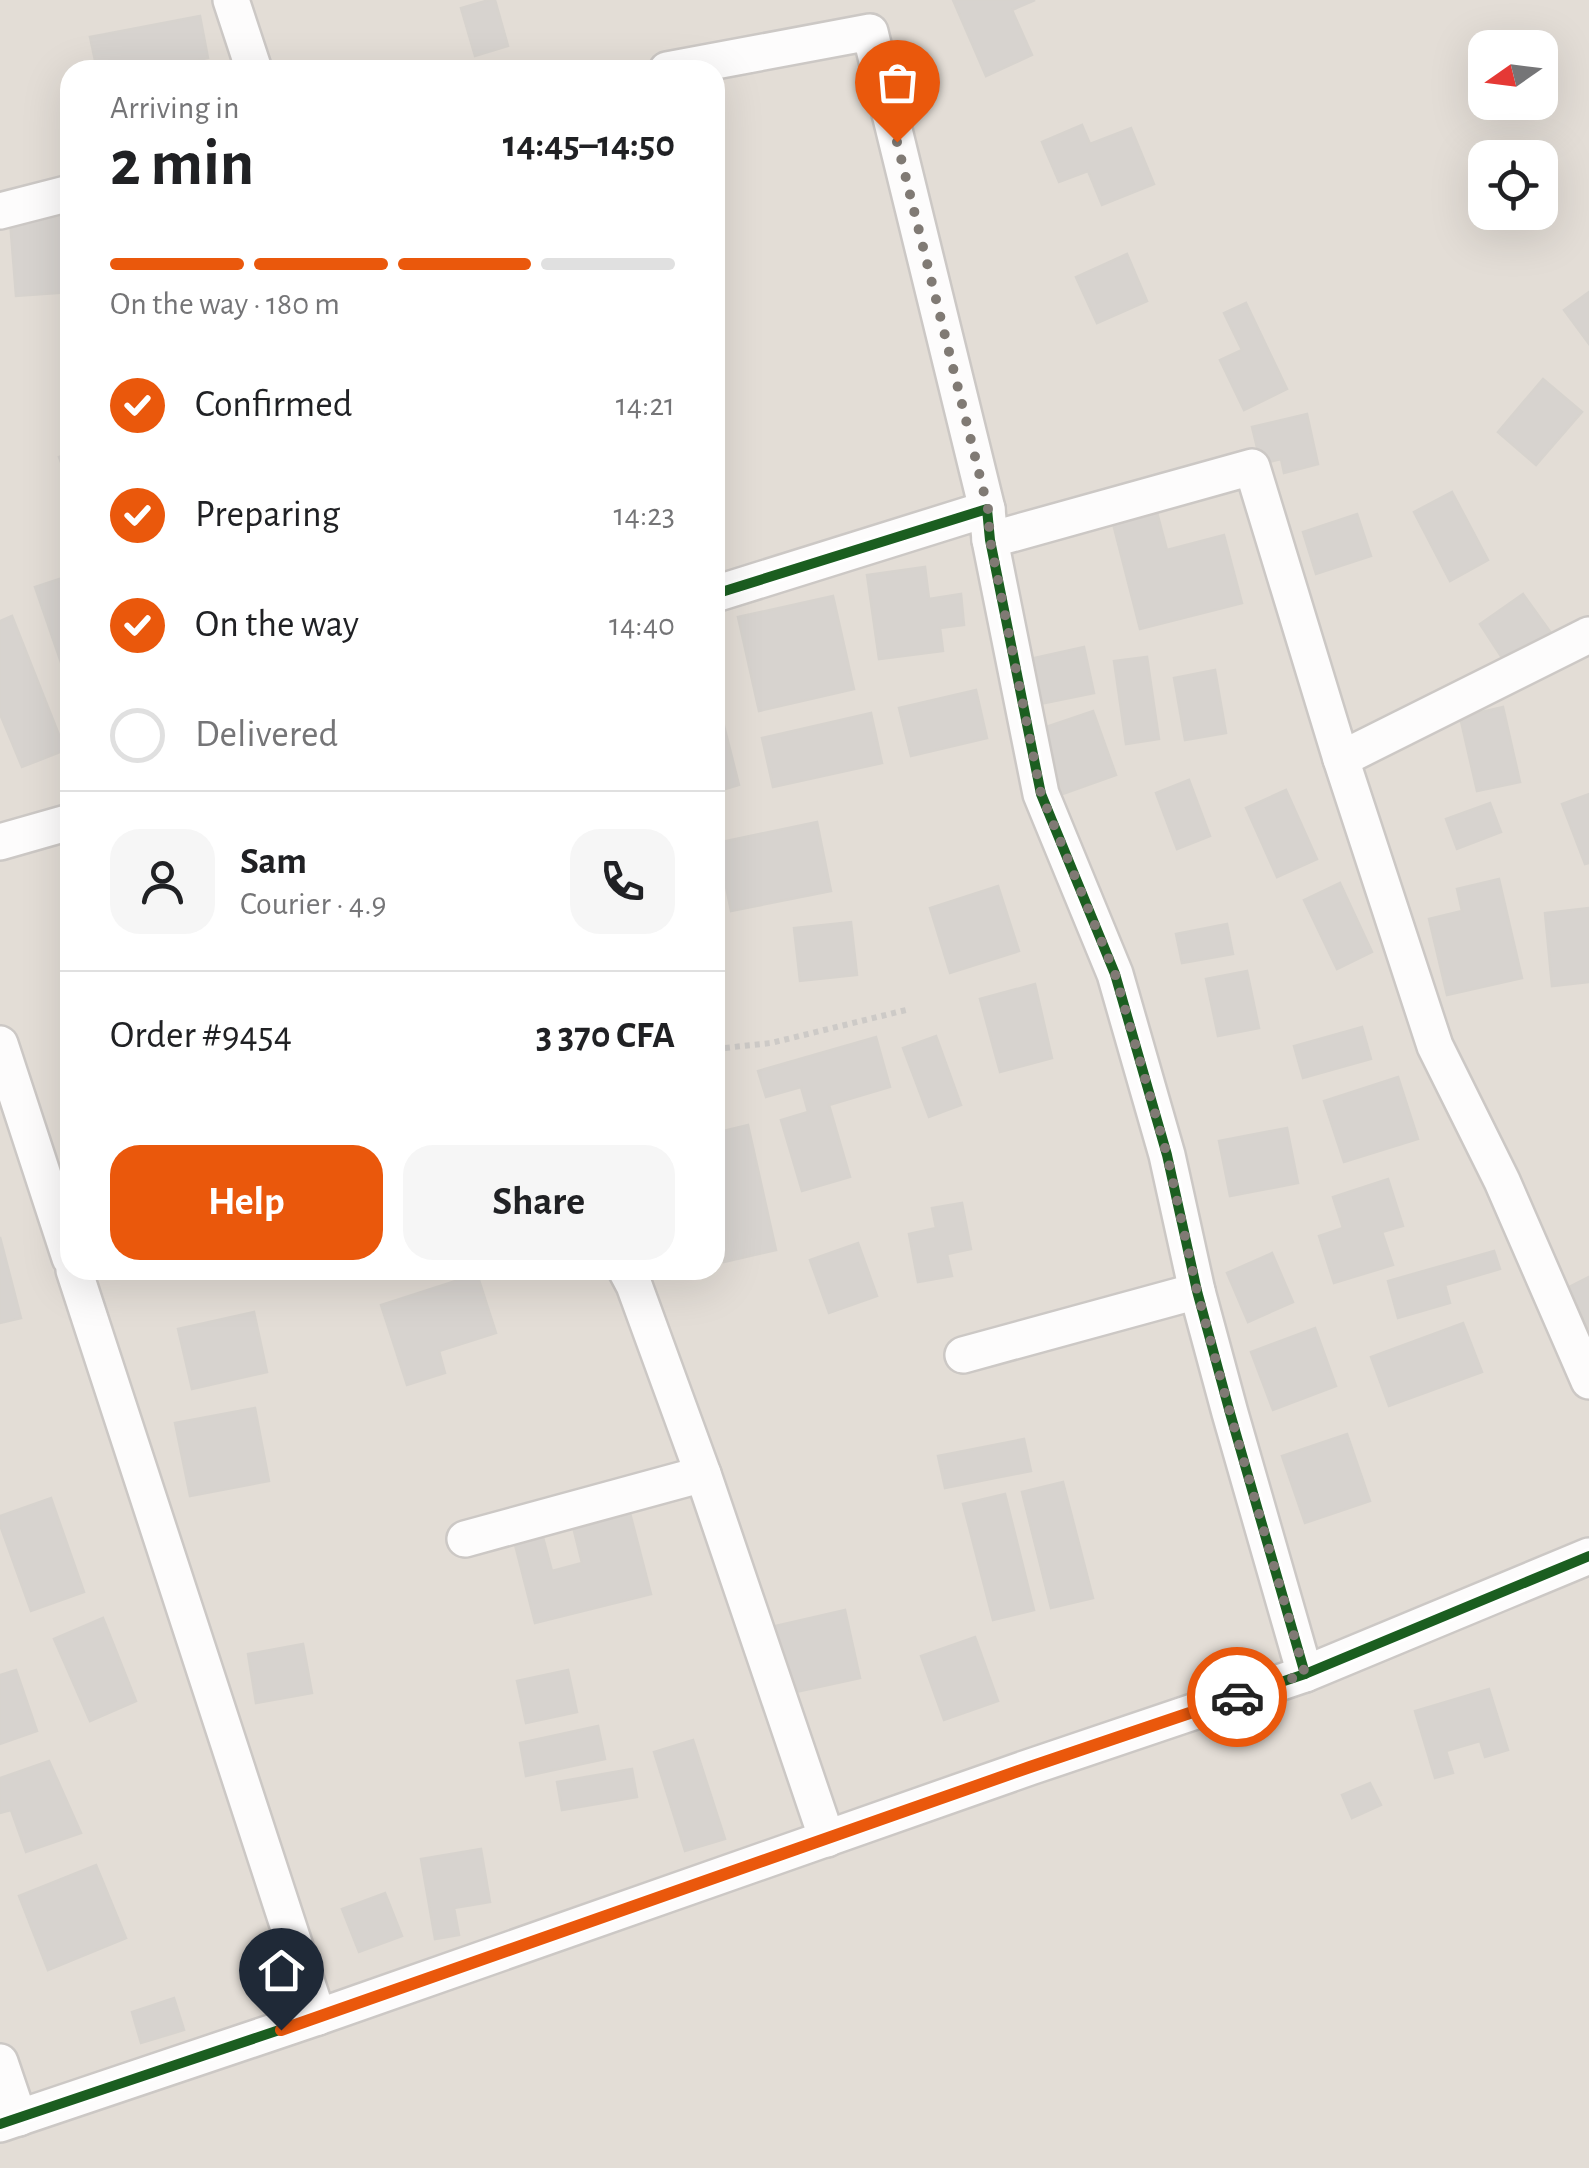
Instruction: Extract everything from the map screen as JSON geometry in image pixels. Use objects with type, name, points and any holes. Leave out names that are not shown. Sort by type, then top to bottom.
[{"type":"street","points":[[231,0],[251,60]]},
{"type":"street","points":[[720,60],[870,32],[988,525],[1041,794],[1115,974],[1167,1155],[1197,1291],[1230,1413],[1305,1674]]},
{"type":"street","points":[[0,210],[60,196]]},
{"type":"street","points":[[725,591],[988,525],[1252,467],[1341,759],[1435,1046],[1502,1181],[1589,1381]]},
{"type":"street","points":[[1341,759],[1589,635]]},
{"type":"street","points":[[0,842],[60,825]]},
{"type":"street","points":[[0,1044],[60,1227]]},
{"type":"street","points":[[77,1280],[318,2017]]},
{"type":"street","points":[[631,1280],[828,1839]]},
{"type":"street","points":[[963,1355],[1197,1291]]},
{"type":"street","points":[[466,1539],[702,1474]]},
{"type":"street","points":[[0,2062],[10,2121],[1305,1674],[1589,1556]]},
{"type":"path","points":[[725,1048],[771,1043],[910,1009]]},
{"type":"shaded area","points":[[0,0],[1589,0],[1589,2168],[0,2168]]},
{"type":"building","points":[[495,0],[508,46],[475,56],[461,8]]},
{"type":"building","points":[[953,0],[1035,0],[1012,10],[1032,55],[986,76]]},
{"type":"building","points":[[200,16],[208,58],[95,60],[90,37]]},
{"type":"building","points":[[1082,125],[1090,144],[1131,128],[1154,184],[1102,205],[1088,171],[1059,182],[1042,142]]},
{"type":"building","points":[[60,217],[60,293],[16,296],[10,221]]},
{"type":"building","points":[[1127,254],[1147,301],[1097,323],[1076,277]]},
{"type":"building","points":[[1589,292],[1589,344],[1564,310]]},
{"type":"building","points":[[1246,303],[1287,389],[1244,410],[1220,360],[1242,350],[1224,313]]},
{"type":"building","points":[[1543,379],[1582,412],[1536,465],[1498,432]]},
{"type":"building","points":[[1307,414],[1318,464],[1284,473],[1281,459],[1261,464],[1252,427]]},
{"type":"building","points":[[1452,492],[1488,560],[1450,581],[1414,512]]},
{"type":"building","points":[[1154,501],[1167,550],[1224,535],[1242,603],[1140,629],[1110,512]]},
{"type":"building","points":[[1357,514],[1371,556],[1316,574],[1303,532]]},
{"type":"building","points":[[925,567],[929,599],[961,594],[964,625],[940,628],[943,651],[879,659],[867,575]]},
{"type":"building","points":[[59,579],[60,660],[35,587]]},
{"type":"building","points":[[1523,594],[1551,633],[1506,664],[1480,624]]},
{"type":"building","points":[[833,596],[854,689],[759,711],[738,617]]},
{"type":"building","points":[[12,616],[60,737],[60,752],[22,767],[0,714],[0,621]]},
{"type":"building","points":[[1084,647],[1094,693],[1040,704],[1030,659]]},
{"type":"building","points":[[1147,657],[1159,739],[1126,744],[1114,661]]},
{"type":"building","points":[[1215,670],[1226,733],[1185,740],[1174,678]]},
{"type":"building","points":[[976,690],[987,738],[911,756],[899,708]]},
{"type":"building","points":[[1503,707],[1520,782],[1477,791],[1460,717]]},
{"type":"building","points":[[1093,711],[1116,775],[1063,794],[1040,729]]},
{"type":"building","points":[[871,713],[882,763],[773,787],[762,738]]},
{"type":"building","points":[[725,730],[739,785],[725,789]]},
{"type":"building","points":[[1189,780],[1210,836],[1177,849],[1156,793]]},
{"type":"building","points":[[1286,790],[1317,859],[1277,877],[1246,808]]},
{"type":"building","points":[[1589,794],[1589,863],[1585,864],[1562,804]]},
{"type":"building","points":[[1490,803],[1501,832],[1457,849],[1446,819]]},
{"type":"building","points":[[817,822],[831,891],[731,911],[725,882],[725,841]]},
{"type":"building","points":[[1499,879],[1522,978],[1447,995],[1429,919],[1462,911],[1457,889]]},
{"type":"building","points":[[1340,883],[1372,952],[1337,969],[1304,900]]},
{"type":"building","points":[[998,886],[1019,951],[950,973],[930,908]]},
{"type":"building","points":[[1589,908],[1589,982],[1552,986],[1545,913]]},
{"type":"building","points":[[851,922],[857,975],[800,981],[794,928]]},
{"type":"building","points":[[1227,924],[1233,954],[1182,963],[1176,934]]},
{"type":"building","points":[[1247,971],[1259,1028],[1218,1036],[1206,979]]},
{"type":"building","points":[[1035,984],[1052,1058],[1000,1072],[980,999]]},
{"type":"building","points":[[1362,1027],[1371,1059],[1303,1078],[1294,1046]]},
{"type":"building","points":[[936,1036],[961,1105],[929,1117],[903,1048]]},
{"type":"building","points":[[876,1037],[890,1087],[829,1105],[850,1177],[802,1191],[781,1120],[808,1112],[801,1087],[766,1097],[758,1071]]},
{"type":"building","points":[[1398,1077],[1418,1139],[1344,1162],[1324,1101]]},
{"type":"building","points":[[748,1125],[776,1250],[725,1262],[725,1131]]},
{"type":"building","points":[[1287,1128],[1298,1183],[1230,1196],[1219,1141]]},
{"type":"building","points":[[1388,1179],[1403,1226],[1382,1232],[1393,1265],[1334,1283],[1319,1236],[1343,1228],[1333,1197]]},
{"type":"building","points":[[962,1203],[971,1249],[947,1254],[952,1276],[918,1282],[909,1234],[936,1228],[932,1208]]},
{"type":"building","points":[[0,1237],[21,1318],[0,1323]]},
{"type":"building","points":[[858,1243],[877,1296],[829,1313],[810,1260]]},
{"type":"building","points":[[1494,1251],[1500,1269],[1445,1285],[1450,1303],[1398,1318],[1388,1281]]},
{"type":"building","points":[[1272,1253],[1293,1302],[1248,1322],[1227,1273]]},
{"type":"building","points":[[1589,1277],[1589,1329],[1569,1287]]},
{"type":"building","points":[[458,1280],[479,1280],[496,1333],[439,1351],[445,1373],[407,1385],[381,1305]]},
{"type":"building","points":[[254,1312],[267,1372],[192,1389],[178,1329]]},
{"type":"building","points":[[1463,1323],[1482,1372],[1389,1406],[1371,1357]]},
{"type":"building","points":[[1315,1328],[1336,1386],[1273,1410],[1251,1352]]},
{"type":"building","points":[[255,1408],[269,1481],[190,1496],[175,1423]]},
{"type":"building","points":[[1347,1434],[1370,1501],[1305,1523],[1282,1456]]},
{"type":"building","points":[[1024,1439],[1031,1471],[945,1488],[938,1456]]},
{"type":"building","points":[[1063,1482],[1093,1598],[1051,1608],[1022,1492]]},
{"type":"building","points":[[1005,1494],[1034,1610],[993,1620],[963,1504]]},
{"type":"building","points":[[51,1498],[84,1592],[31,1611],[0,1516]]},
{"type":"building","points":[[630,1513],[651,1594],[535,1623],[512,1533],[540,1526],[552,1571],[582,1563],[573,1527]]},
{"type":"building","points":[[845,1610],[860,1678],[782,1695],[767,1628]]},
{"type":"building","points":[[103,1618],[136,1701],[90,1721],[54,1639]]},
{"type":"building","points":[[975,1637],[998,1701],[944,1720],[921,1656]]},
{"type":"building","points":[[303,1644],[312,1693],[256,1703],[248,1654]]},
{"type":"building","points":[[16,1670],[37,1731],[0,1744],[0,1675]]},
{"type":"building","points":[[568,1670],[577,1712],[526,1723],[517,1681]]},
{"type":"building","points":[[1489,1689],[1508,1750],[1485,1757],[1480,1741],[1446,1751],[1453,1773],[1435,1778],[1415,1711]]},
{"type":"building","points":[[598,1726],[605,1759],[526,1776],[520,1743]]},
{"type":"building","points":[[693,1740],[725,1839],[685,1851],[654,1752]]},
{"type":"building","points":[[49,1761],[81,1833],[26,1852],[11,1810],[0,1813],[0,1778]]},
{"type":"building","points":[[632,1769],[637,1797],[562,1810],[557,1782]]},
{"type":"building","points":[[1370,1783],[1381,1805],[1352,1818],[1342,1795]]},
{"type":"building","points":[[481,1849],[490,1902],[454,1908],[459,1935],[435,1939],[421,1859]]},
{"type":"building","points":[[96,1865],[126,1938],[48,1970],[19,1896]]},
{"type":"building","points":[[385,1893],[402,1936],[359,1952],[342,1909]]},
{"type":"building","points":[[174,1998],[184,2030],[141,2043],[132,2012]]},
{"type":"cycle path","points":[[725,591],[987,509],[1041,794],[1115,974],[1167,1155],[1197,1291],[1230,1413],[1305,1674]]},
{"type":"cycle path","points":[[0,2124],[1305,1674],[1589,1556]]},
{"type":"way so far","points":[[897,142],[988,509],[990,540],[1041,794],[1115,974],[1167,1155],[1197,1291],[1230,1413],[1305,1674],[1237,1697]]},
{"type":"route","points":[[281,2030],[1237,1697]]}]
